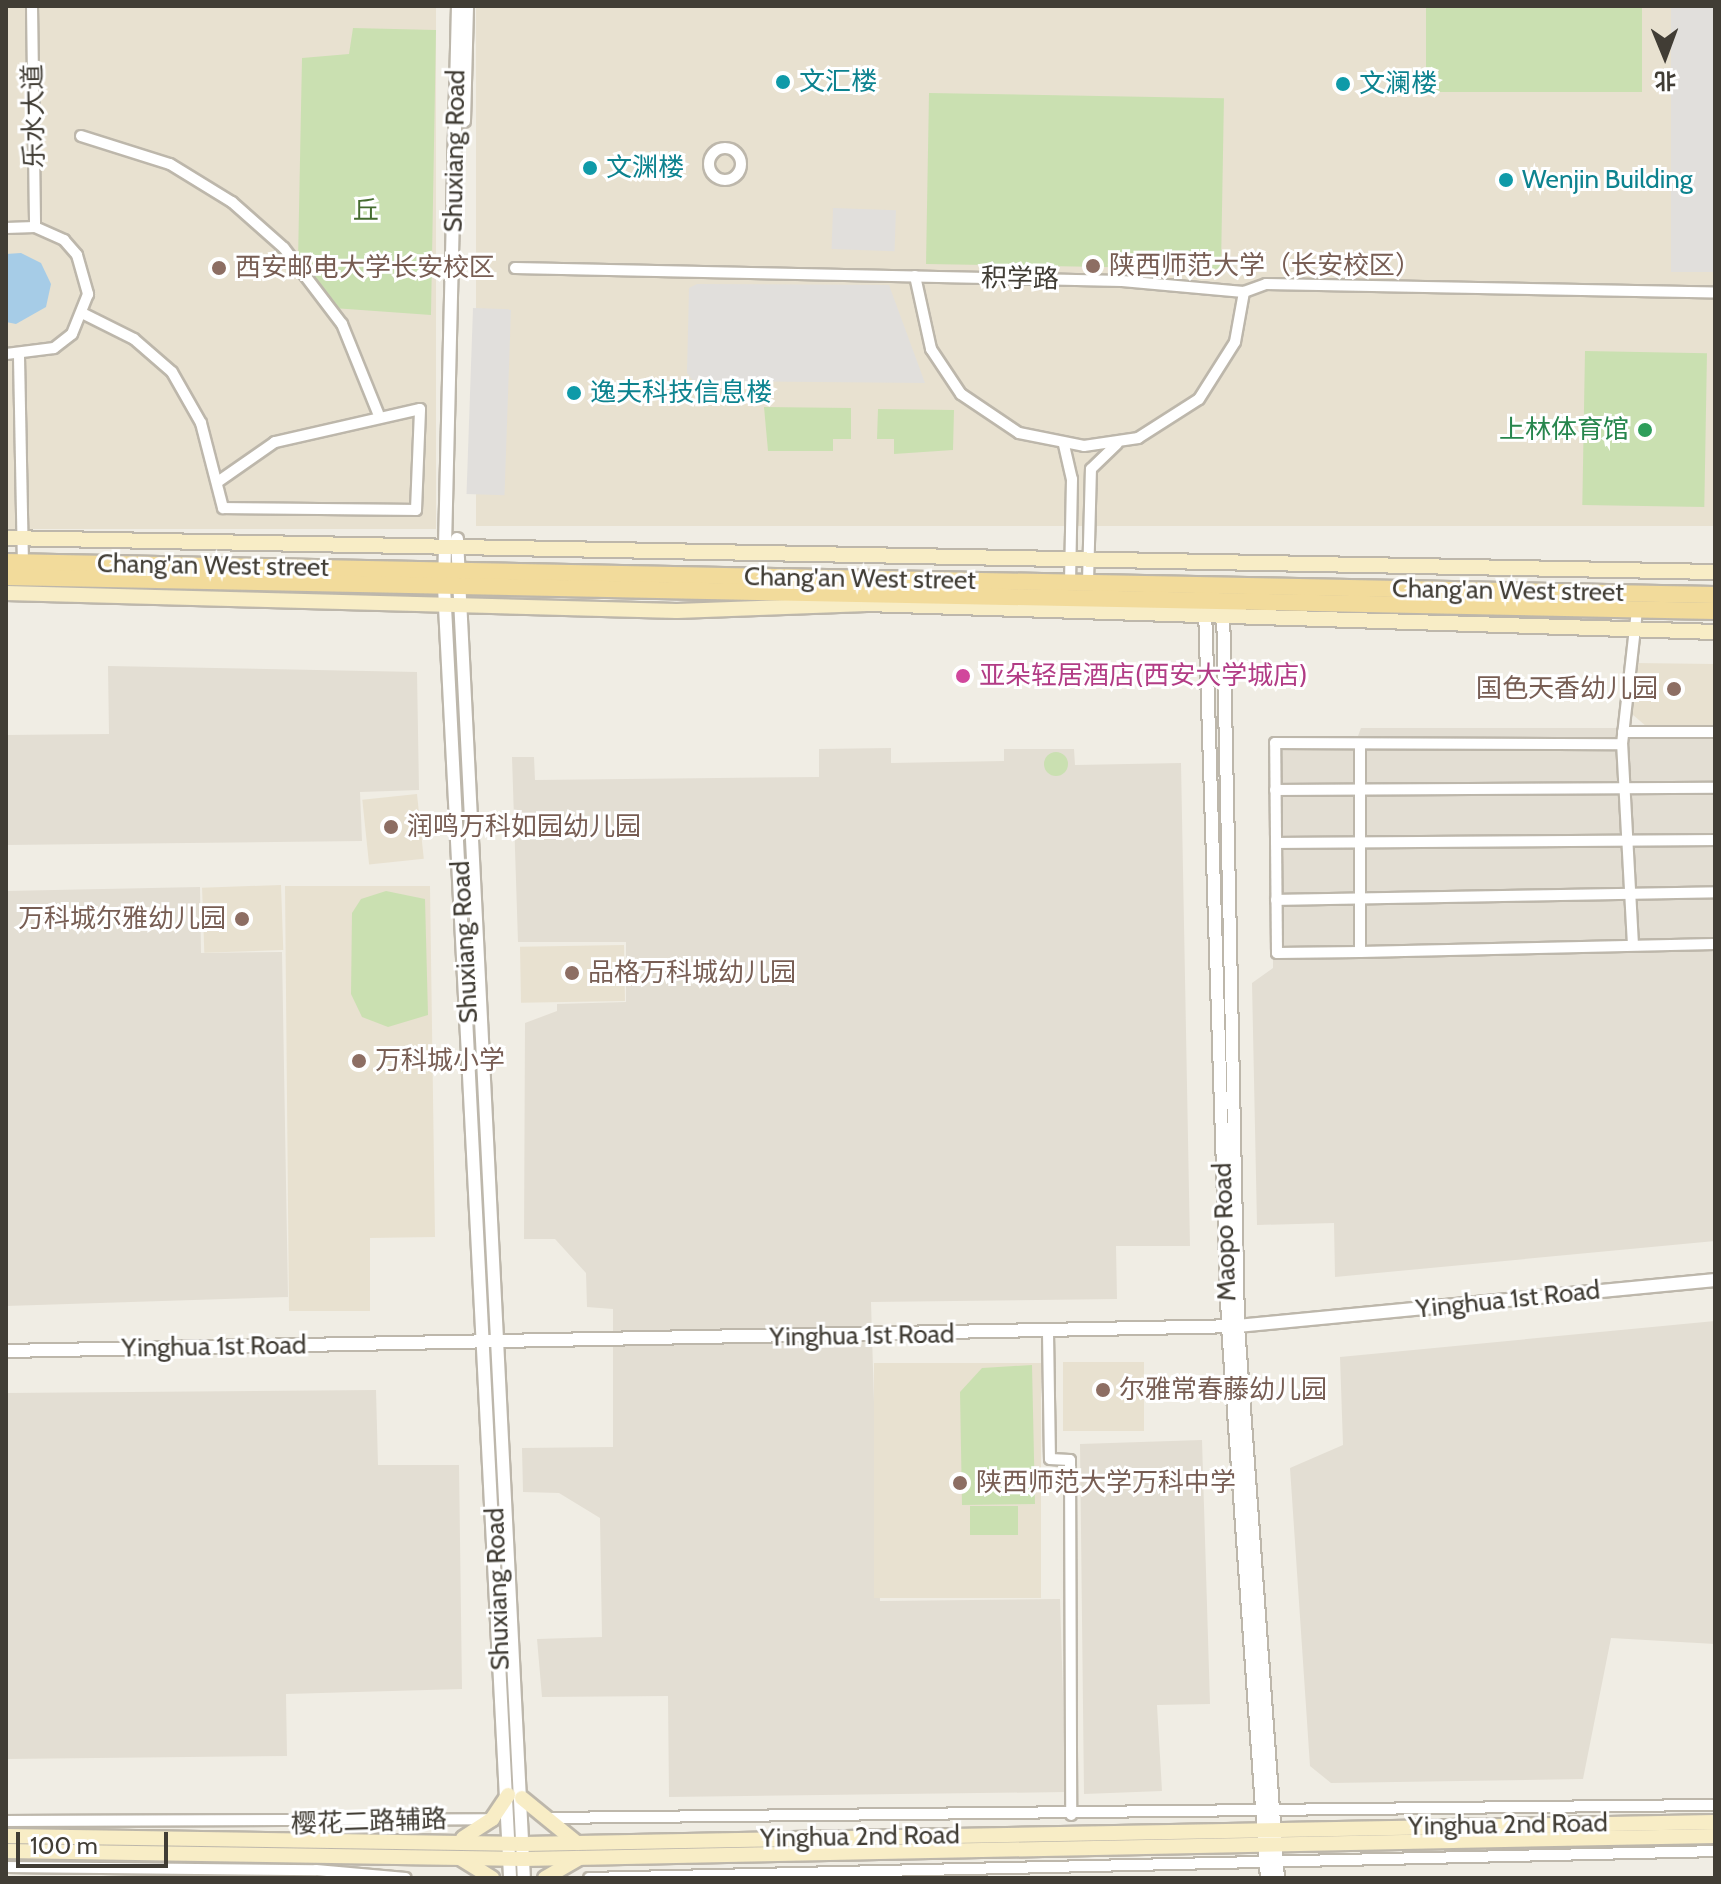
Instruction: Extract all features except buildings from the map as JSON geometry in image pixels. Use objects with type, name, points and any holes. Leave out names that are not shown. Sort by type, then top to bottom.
[{"type":"main road","points":[[6,538],[454,544],[1088,562],[1715,572]]},
{"type":"main road","name":"Chang'an West street","points":[[14,570],[460,583],[1204,593]]},
{"type":"main road","name":"Chang'an West street","points":[[14,570],[444,594],[460,583],[1088,582],[1204,593],[1223,602],[1636,617],[1715,611]]},
{"type":"main road","points":[[460,583],[677,611],[988,607],[1205,619],[1223,602]]},
{"type":"main road","points":[[6,593],[444,594]]},
{"type":"main road","name":"Chang'an West street","points":[[1223,602],[1715,595]]},
{"type":"main road","points":[[1636,617],[1715,632]]},
{"type":"main road","points":[[461,1839],[492,1819],[515,1797],[579,1850],[545,1878]]},
{"type":"main road","name":"Yinghua 2nd Road","points":[[579,1850],[1268,1828],[1715,1822]]},
{"type":"main road","name":"Yinghua 2nd Road","points":[[6,1836],[461,1839],[517,1850]]},
{"type":"main road","name":"Yinghua 2nd Road","points":[[6,1851],[457,1856],[517,1850],[1715,1836]]},
{"type":"main road","points":[[457,1856],[492,1878]]},
{"type":"street","name":"乐水大道","points":[[32,6],[35,227]]},
{"type":"street","name":"Shuxiang Road","points":[[458,6],[454,544],[460,583],[491,1342]]},
{"type":"street","name":"Shuxiang Road","points":[[454,544],[467,6]]},
{"type":"street","points":[[81,136],[170,164],[232,202],[284,248],[342,324],[378,413]]},
{"type":"street","points":[[6,228],[35,227],[77,255],[87,284],[84,314],[54,348],[19,357],[6,354]]},
{"type":"street","name":"积学路","points":[[515,268],[1122,281],[1244,292],[1266,284],[1715,293]]},
{"type":"street","points":[[915,276],[931,349],[961,394],[1019,433],[1064,445],[1102,445],[1138,438]]},
{"type":"street","points":[[1088,582],[1091,469],[1110,446],[1138,438],[1178,416],[1212,384],[1235,342],[1244,292]]},
{"type":"street","points":[[84,314],[134,339],[172,372],[201,423],[219,481],[223,508],[416,510],[420,409],[378,413],[275,442],[219,481]]},
{"type":"street","points":[[14,570],[22,538],[19,357]]},
{"type":"street","points":[[1064,445],[1072,479],[1070,582]]},
{"type":"street","name":"Maopo Road","points":[[1204,593],[1233,1326],[1272,1872]]},
{"type":"street","name":"Shuxiang Road","points":[[444,594],[491,1342],[517,1850],[524,1878]]},
{"type":"street","name":"Maopo Road","points":[[1223,602],[1233,1326]]},
{"type":"street","points":[[1633,945],[1632,842],[1622,791],[1622,744],[1636,617]]},
{"type":"street","points":[[1206,657],[1225,657]]},
{"type":"street","points":[[1623,732],[1715,732]]},
{"type":"street","points":[[1622,744],[1275,743],[1277,953],[1715,944]]},
{"type":"street","points":[[1360,745],[1360,952]]},
{"type":"street","points":[[1275,790],[1622,791],[1715,788]]},
{"type":"street","points":[[1276,843],[1715,840]]},
{"type":"street","points":[[1276,900],[1715,892]]},
{"type":"street","name":"Yinghua 1st Road","points":[[6,1351],[1048,1333],[1233,1326],[1715,1280]]},
{"type":"street","points":[[1048,1333],[1050,1459],[1070,1460],[1071,1815]]},
{"type":"street","name":"Yinghua 2nd Road","points":[[541,1818],[1071,1815],[1267,1808],[1715,1805]]},
{"type":"street","name":"樱花二路辅路","points":[[6,1821],[492,1819]]},
{"type":"street","name":"Shuxiang Road","points":[[510,1878],[517,1850]]},
{"type":"street","name":"Yinghua 2nd Road","points":[[589,1878],[1068,1863],[1272,1872],[1715,1851]]},
{"type":"street","name":"樱花二路辅路","points":[[6,1867],[316,1870],[406,1878]]},
{"type":"shaded area","name":"西安邮电大学长安校区","points":[[6,6],[436,6],[436,529],[6,529]]},
{"type":"shaded area","name":"陕西师范大学（长安校区）","points":[[476,6],[1715,6],[1715,526],[476,526]]},
{"type":"shaded area","points":[[1671,6],[1715,6],[1715,272],[1671,272]]},
{"type":"shaded area","points":[[833,208],[896,210],[895,251],[832,249]]},
{"type":"shaded area","points":[[697,284],[889,285],[925,383],[693,381],[687,373],[689,288]]},
{"type":"shaded area","points":[[473,308],[511,309],[504,495],[467,494]]},
{"type":"shaded area","name":"国色天香幼儿园","points":[[1635,663],[1715,664],[1715,725],[1647,727],[1632,714]]},
{"type":"shaded area","points":[[108,666],[417,672],[419,790],[360,792],[362,841],[6,845],[6,735],[109,734]]},
{"type":"shaded area","points":[[1361,728],[1715,728],[1715,1241],[1335,1277],[1334,1223],[1257,1225],[1252,983],[1273,968],[1274,738],[1358,736]]},
{"type":"shaded area","points":[[891,748],[891,763],[1004,761],[1004,749],[1074,749],[1075,765],[1181,763],[1190,1246],[1116,1246],[1117,1299],[871,1302],[880,1601],[1060,1599],[1066,1792],[669,1797],[668,1696],[542,1697],[537,1639],[602,1637],[600,1518],[559,1493],[523,1492],[522,1448],[613,1447],[613,1309],[587,1307],[586,1273],[555,1239],[524,1239],[525,1023],[557,1011],[557,1004],[626,1002],[626,942],[518,942],[512,757],[534,757],[535,780],[819,777],[819,749]]},
{"type":"shaded area","name":"润鸣万科如园幼儿园","points":[[417,794],[424,859],[369,864],[362,800]]},
{"type":"shaded area","name":"万科城尔雅幼儿园","points":[[281,885],[283,950],[204,953],[202,888]]},
{"type":"shaded area","name":"万科城小学","points":[[285,886],[430,886],[435,1237],[370,1238],[370,1311],[289,1311]]},
{"type":"shaded area","points":[[200,887],[201,953],[282,952],[288,1297],[6,1306],[6,891]]},
{"type":"shaded area","name":"品格万科城幼儿园","points":[[624,945],[625,1001],[521,1003],[520,947]]},
{"type":"shaded area","points":[[1715,1321],[1715,1644],[1611,1638],[1583,1779],[1331,1783],[1310,1766],[1290,1468],[1343,1445],[1340,1357]]},
{"type":"shaded area","name":"尔雅常春藤幼儿园","points":[[1063,1362],[1144,1362],[1144,1431],[1063,1431]]},
{"type":"shaded area","name":"陕西师范大学万科中学","points":[[874,1363],[1041,1363],[1041,1598],[874,1598]]},
{"type":"shaded area","points":[[376,1390],[378,1465],[459,1465],[462,1689],[286,1694],[287,1756],[6,1759],[6,1393]]},
{"type":"shaded area","points":[[1202,1440],[1210,1704],[1157,1705],[1162,1791],[1084,1794],[1080,1444]]},
{"type":"green space","points":[[1426,6],[1642,6],[1642,92],[1426,92]]},
{"type":"green space","name":"丘","points":[[353,28],[436,30],[431,315],[333,308],[298,261],[302,58],[349,54]]},
{"type":"green space","points":[[929,93],[1224,98],[1221,269],[926,264]]},
{"type":"green space","name":"上林体育馆","points":[[1585,351],[1707,353],[1704,507],[1582,505]]},
{"type":"green space","points":[[764,407],[851,408],[851,439],[833,439],[833,451],[768,451]]},
{"type":"green space","points":[[878,409],[954,410],[953,450],[894,454],[894,439],[877,439]]},
{"type":"green space","points":[[1056,752],[1064,756],[1068,764],[1064,772],[1056,776],[1048,772],[1044,764],[1048,756]]},
{"type":"green space","points":[[386,891],[425,899],[428,1015],[388,1027],[362,1017],[351,994],[352,913],[361,899]]},
{"type":"green space","points":[[1032,1365],[1035,1504],[962,1505],[960,1392],[982,1368]]},
{"type":"green space","points":[[970,1506],[1018,1506],[1018,1535],[970,1535]]},
{"type":"water","points":[[21,253],[41,263],[51,284],[46,307],[16,324],[6,322],[6,254]]},
{"type":"place","name":"文汇楼","points":[[783,82]]},
{"type":"place","name":"文澜楼","points":[[1343,84]]},
{"type":"place","name":"文渊楼","points":[[590,168]]},
{"type":"place","name":"Wenjin Building","points":[[1506,180]]},
{"type":"place","name":"陕西师范大学（长安校区）","points":[[1093,266]]},
{"type":"place","name":"西安邮电大学长安校区","points":[[219,268]]},
{"type":"place","name":"逸夫科技信息楼","points":[[574,393]]},
{"type":"place","name":"上林体育馆","points":[[1645,430]]},
{"type":"place","name":"亚朵轻居酒店(西安大学城店)","points":[[963,676]]},
{"type":"place","name":"国色天香幼儿园","points":[[1674,689]]},
{"type":"place","name":"润鸣万科如园幼儿园","points":[[391,827]]},
{"type":"place","name":"万科城尔雅幼儿园","points":[[242,919]]},
{"type":"place","name":"品格万科城幼儿园","points":[[572,973]]},
{"type":"place","name":"万科城小学","points":[[359,1061]]},
{"type":"place","name":"尔雅常春藤幼儿园","points":[[1103,1390]]},
{"type":"place","name":"陕西师范大学万科中学","points":[[960,1483]]}]
